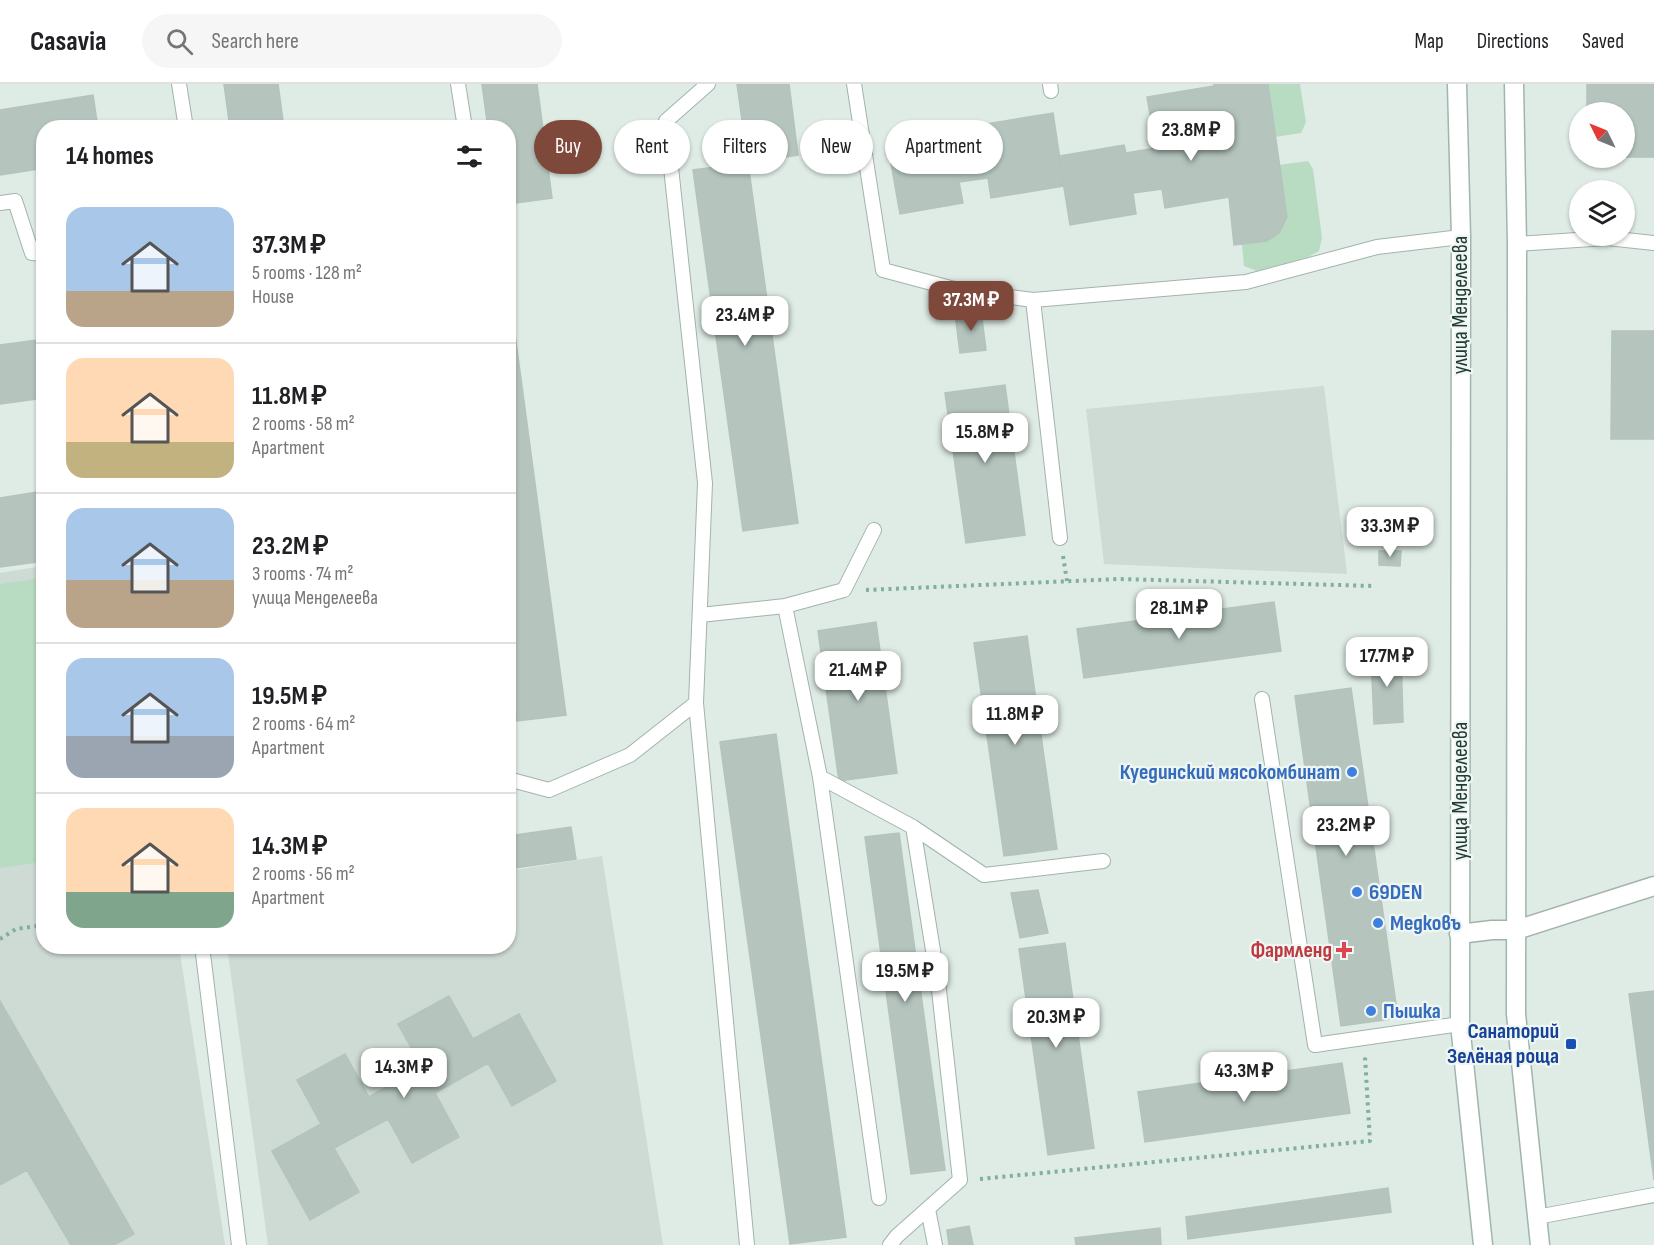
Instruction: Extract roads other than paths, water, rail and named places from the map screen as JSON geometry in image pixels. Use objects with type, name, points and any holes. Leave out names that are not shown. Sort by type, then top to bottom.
[{"type":"main road","name":"улица Менделеева","points":[[1457,84],[1461,237],[1460,1023],[1483,1245]]},
{"type":"main road","points":[[1514,84],[1517,244],[1516,1014],[1540,1245]]},
{"type":"main road","points":[[1460,934],[1516,930],[1654,886]]},
{"type":"lane","points":[[179,84],[185,120]]},
{"type":"lane","points":[[458,84],[464,120]]},
{"type":"lane","points":[[708,84],[666,121],[705,483],[696,703],[747,1245]]},
{"type":"lane","points":[[854,84],[883,270],[958,290],[1033,300],[1246,282],[1377,247],[1461,237]]},
{"type":"lane","points":[[0,203],[15,201],[32,253],[36,253]]},
{"type":"lane","points":[[1517,244],[1607,238],[1654,243]]},
{"type":"lane","points":[[1033,300],[1060,538]]},
{"type":"lane","points":[[700,615],[785,606],[844,590],[874,530]]},
{"type":"lane","points":[[785,606],[820,777],[879,1198]]},
{"type":"lane","points":[[1262,699],[1315,1045],[1460,1023]]},
{"type":"lane","points":[[516,781],[549,790],[630,755],[696,703]]},
{"type":"lane","points":[[820,777],[913,827],[984,875],[1103,861]]},
{"type":"lane","points":[[890,1245],[897,1236],[960,1180],[938,981],[913,827]]},
{"type":"lane","points":[[203,954],[239,1245]]},
{"type":"lane","points":[[1537,1217],[1654,1195]]},
{"type":"lane","points":[[928,1209],[934,1245]]},
{"type":"place","name":"Куединский мясокомбинат","points":[[1352,772]]},
{"type":"place","name":"69DEN","points":[[1357,892]]},
{"type":"place","name":"Медковъ","points":[[1378,923]]},
{"type":"place","name":"Фармленд","points":[[1344,950]]},
{"type":"place","name":"Пышка","points":[[1371,1011]]},
{"type":"place","name":"Санаторий Зелёная роща","points":[[1571,1044]]}]
